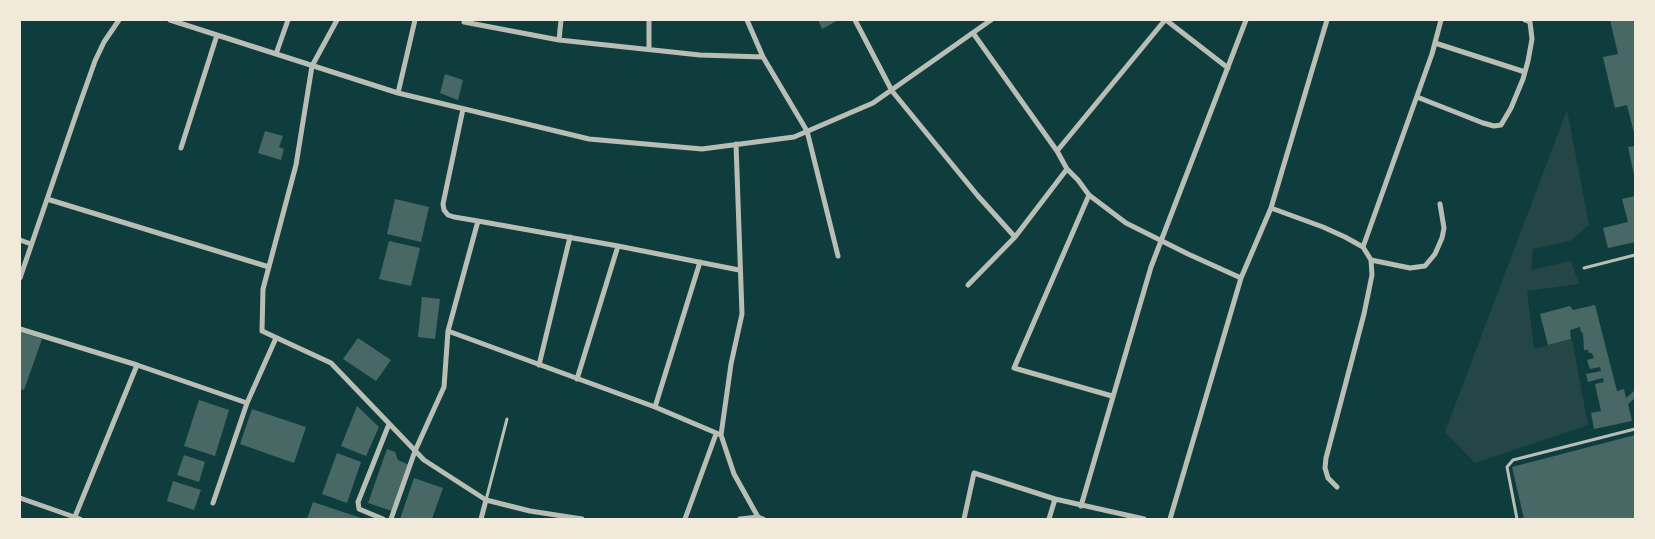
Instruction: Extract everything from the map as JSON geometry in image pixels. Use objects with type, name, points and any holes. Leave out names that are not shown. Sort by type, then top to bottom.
[{"type":"street","points":[[20,278],[95,61],[104,42],[119,20]]},
{"type":"street","points":[[170,20],[398,93],[463,109],[589,139],[702,149],[794,137],[873,103],[991,20]]},
{"type":"street","points":[[276,54],[288,20]]},
{"type":"street","points":[[337,20],[312,66],[296,166],[263,288],[262,331],[331,363],[424,460],[486,500],[582,519]]},
{"type":"street","points":[[398,93],[415,20]]},
{"type":"street","points":[[465,20],[464,22],[559,40],[649,48],[700,55],[763,57]]},
{"type":"street","points":[[559,40],[561,20]]},
{"type":"street","points":[[649,20],[649,48]]},
{"type":"street","points":[[747,20],[763,57],[807,131],[838,256]]},
{"type":"street","points":[[855,20],[892,91],[978,196],[1015,237]]},
{"type":"street","points":[[1057,151],[1166,20],[1228,68]]},
{"type":"street","points":[[1081,506],[1151,267],[1246,20]]},
{"type":"street","points":[[1170,519],[1241,278],[1271,208],[1327,20]]},
{"type":"street","points":[[1362,247],[1417,97],[1441,20]]},
{"type":"street","points":[[1417,97],[1484,123],[1494,126],[1501,125],[1511,108],[1528,61],[1532,39],[1528,21]]},
{"type":"street","points":[[972,33],[1057,151],[1066,169],[1078,180],[1089,195],[1126,223],[1162,242],[1241,278]]},
{"type":"street","points":[[181,148],[217,35]]},
{"type":"street","points":[[1435,43],[1525,72]]},
{"type":"street","points":[[463,109],[443,204],[444,210],[448,215],[740,270]]},
{"type":"street","points":[[685,519],[719,435],[730,364],[742,314],[736,144]]},
{"type":"street","points":[[968,285],[1015,237],[1066,169]]},
{"type":"street","points":[[1089,195],[1014,368],[1112,396]]},
{"type":"street","points":[[47,199],[269,267]]},
{"type":"street","points":[[1371,260],[1410,268],[1425,266],[1436,254],[1442,238],[1444,228],[1440,204]]},
{"type":"street","points":[[1271,208],[1323,227],[1362,247],[1371,260],[1372,276],[1364,314],[1326,458],[1325,468],[1328,478],[1337,486]]},
{"type":"street","points":[[391,519],[415,451],[444,387],[448,331],[478,221]]},
{"type":"street","points":[[539,364],[570,237]]},
{"type":"street","points":[[20,240],[32,244]]},
{"type":"street","points":[[577,379],[618,246]]},
{"type":"street","points":[[655,407],[700,262]]},
{"type":"street","points":[[20,329],[137,365],[247,403]]},
{"type":"street","points":[[448,331],[655,407],[719,435],[734,474],[761,518],[740,519]]},
{"type":"street","points":[[213,503],[247,403],[276,338]]},
{"type":"street","points":[[20,498],[76,518],[137,365]]},
{"type":"street","points":[[383,519],[363,512],[358,506],[389,424]]},
{"type":"street","points":[[964,519],[974,473],[1055,499],[1144,519]]},
{"type":"street","points":[[1049,519],[1055,499]]},
{"type":"street","points":[[481,519],[486,500]]},
{"type":"lane","points":[[1584,268],[1635,255]]},
{"type":"lane","points":[[486,500],[507,419]]},
{"type":"lane","points":[[1517,519],[1507,467],[1513,460],[1635,429]]},
{"type":"shaded area","points":[[1567,110],[1589,225],[1570,241],[1533,249],[1531,270],[1571,261],[1579,284],[1527,291],[1534,349],[1572,339],[1588,425],[1475,463],[1445,432]]},
{"type":"building","points":[[818,20],[838,20],[822,29]]},
{"type":"building","points":[[1610,20],[1635,20],[1635,137],[1627,105],[1615,108],[1603,57],[1618,54]]},
{"type":"building","points":[[445,74],[463,80],[458,100],[440,93]]},
{"type":"building","points":[[265,131],[283,136],[279,147],[284,149],[281,160],[258,153]]},
{"type":"building","points":[[1635,146],[1635,175],[1634,175],[1628,147]]},
{"type":"building","points":[[1635,196],[1635,242],[1608,248],[1603,228],[1628,222],[1622,199]]},
{"type":"building","points":[[395,199],[429,207],[421,242],[387,234]]},
{"type":"building","points":[[389,241],[420,248],[411,286],[379,279]]},
{"type":"building","points":[[422,297],[440,299],[435,339],[418,337]]},
{"type":"building","points":[[1595,305],[1617,391],[1624,389],[1626,398],[1635,390],[1635,398],[1628,404],[1632,421],[1594,429],[1591,413],[1601,411],[1595,384],[1604,382],[1603,378],[1588,382],[1586,374],[1601,371],[1600,367],[1590,369],[1587,360],[1594,358],[1592,353],[1584,350],[1583,333],[1580,327],[1570,330],[1571,339],[1548,345],[1540,314],[1570,306],[1573,310]]},
{"type":"building","points":[[20,332],[42,339],[24,390],[20,389]]},
{"type":"building","points":[[358,338],[391,360],[376,381],[343,359]]},
{"type":"building","points":[[199,400],[229,410],[215,456],[184,446]]},
{"type":"building","points":[[357,406],[379,427],[366,456],[341,446]]},
{"type":"building","points":[[252,409],[306,427],[294,463],[240,444]]},
{"type":"building","points":[[1635,435],[1635,519],[1524,519],[1512,467]]},
{"type":"building","points":[[387,449],[395,452],[398,460],[409,465],[392,511],[368,503]]},
{"type":"building","points":[[337,453],[361,462],[347,503],[322,494]]},
{"type":"building","points":[[184,455],[205,462],[199,482],[177,475]]},
{"type":"building","points":[[414,478],[443,488],[432,519],[400,519]]},
{"type":"building","points":[[173,481],[201,490],[194,510],[167,501]]},
{"type":"building","points":[[313,502],[364,519],[307,519]]}]
